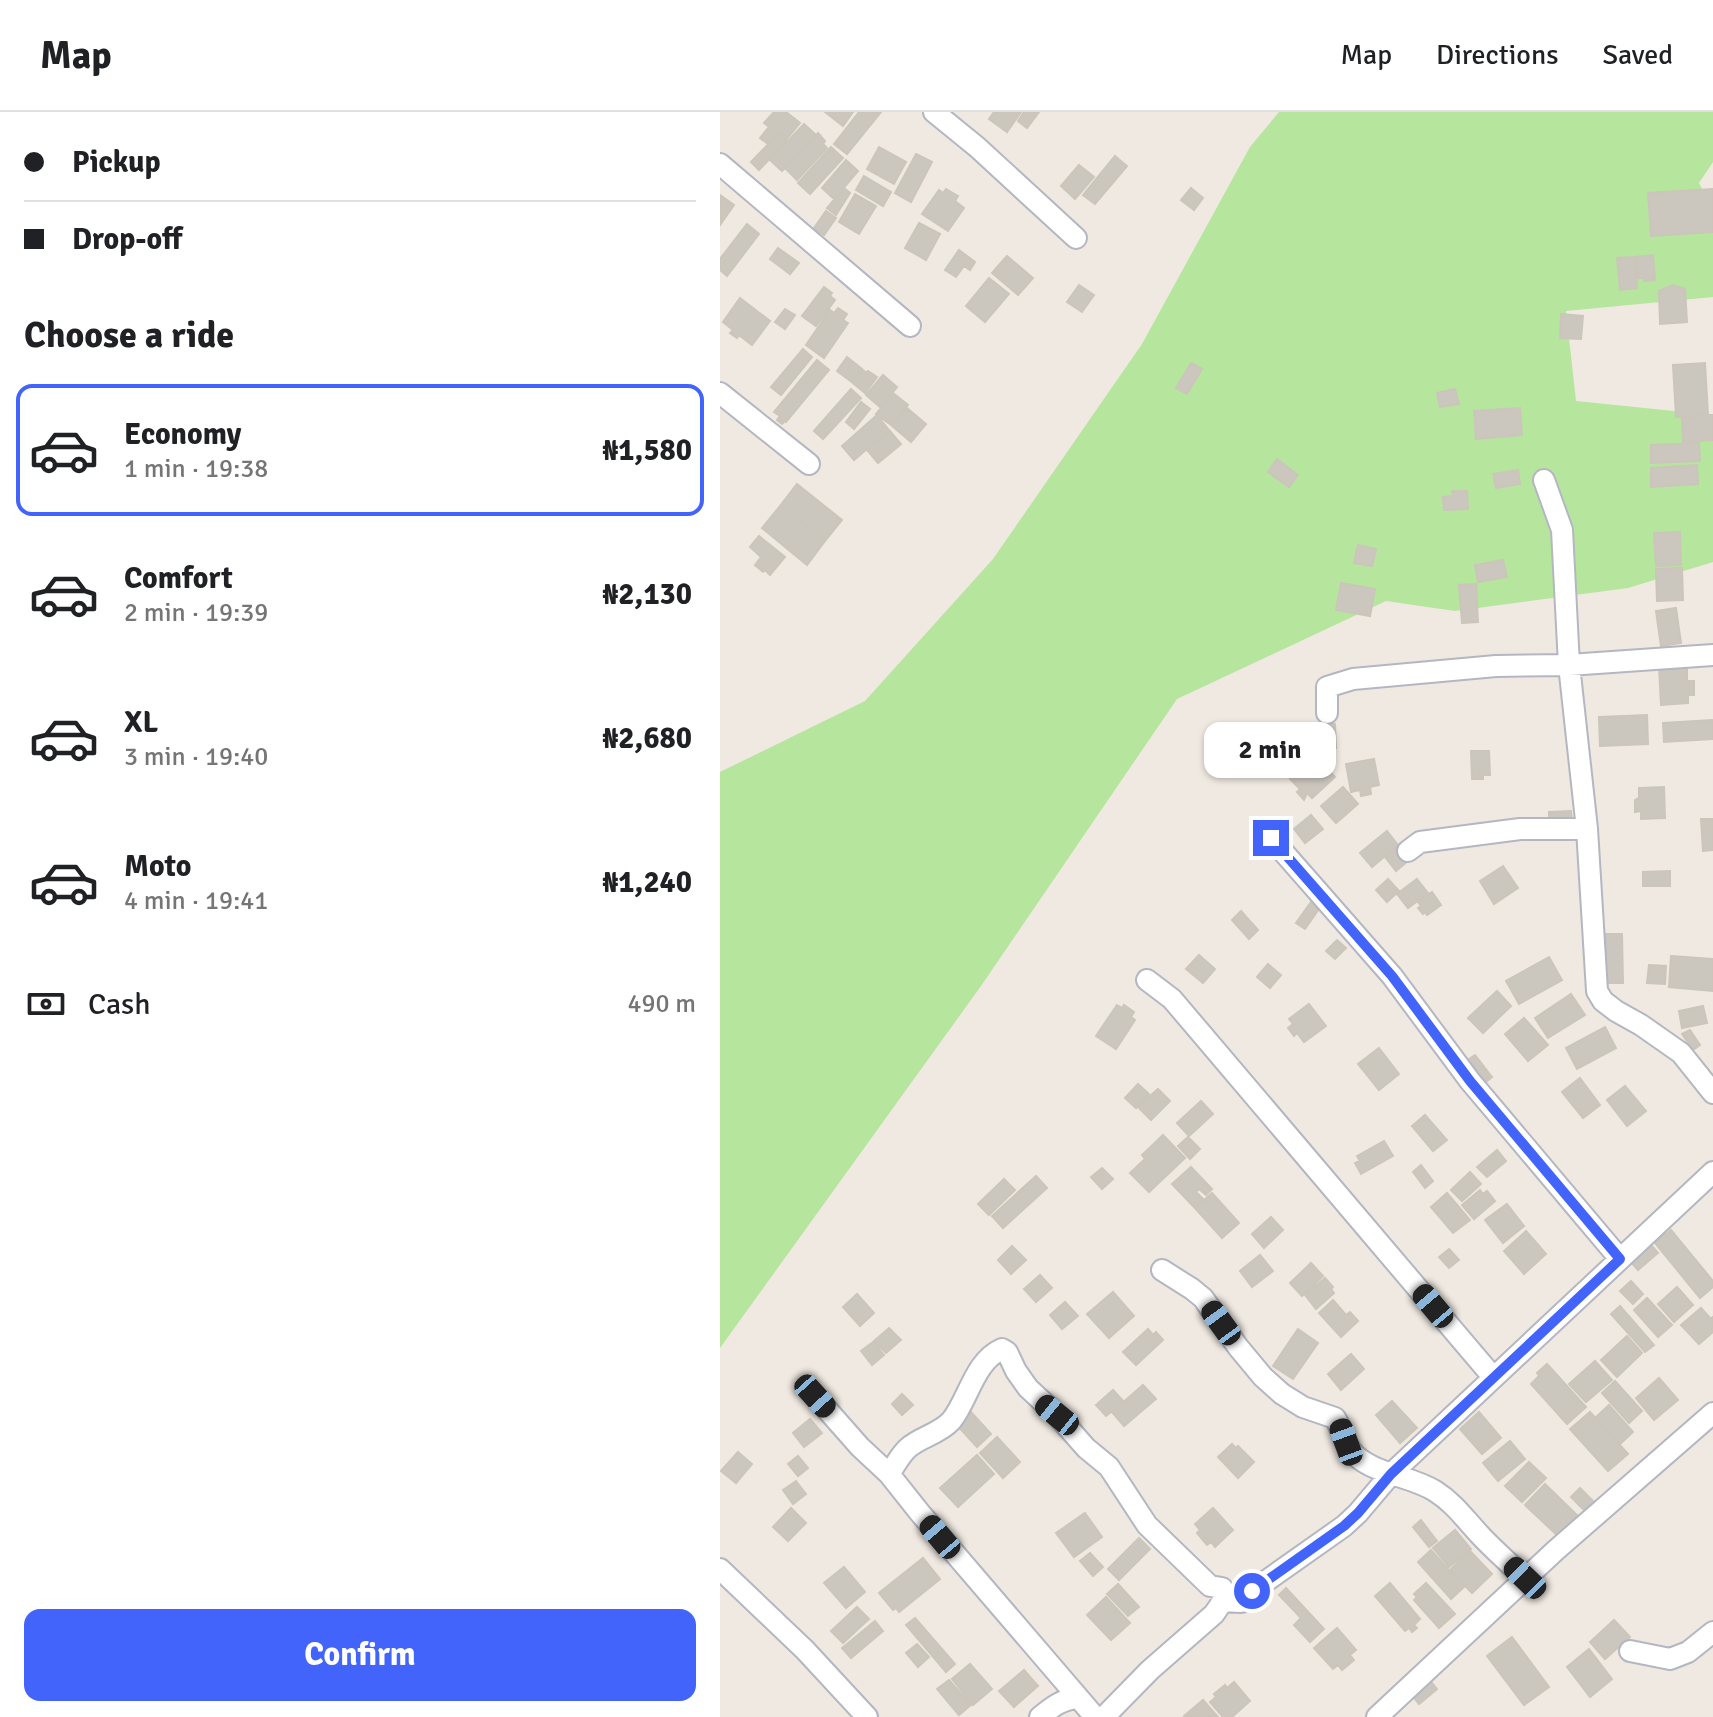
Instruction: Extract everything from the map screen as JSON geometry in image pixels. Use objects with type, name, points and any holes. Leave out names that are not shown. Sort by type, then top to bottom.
[{"type":"street","points":[[934,112],[1076,238]]},
{"type":"street","points":[[720,164],[910,326]]},
{"type":"street","points":[[720,393],[809,464]]},
{"type":"street","points":[[1544,480],[1562,530],[1569,665],[1587,829],[1597,991],[1603,1001],[1616,1011],[1681,1053],[1713,1093]]},
{"type":"street","points":[[1327,713],[1327,687],[1353,679],[1496,666],[1569,665],[1713,655]]},
{"type":"street","points":[[1408,851],[1420,842],[1520,829],[1587,829]]},
{"type":"street","points":[[1271,838],[1392,976],[1470,1081],[1620,1259]]},
{"type":"street","points":[[1147,980],[1172,999],[1493,1377]]},
{"type":"street","points":[[1223,1601],[1241,1602],[1344,1526],[1391,1474],[1713,1172]]},
{"type":"street","points":[[1162,1270],[1203,1298],[1238,1347],[1282,1394],[1303,1407],[1335,1418],[1354,1455],[1371,1466],[1414,1480],[1436,1492],[1459,1510],[1525,1578]]},
{"type":"street","points":[[889,1474],[908,1448],[951,1420],[973,1379],[995,1352],[1002,1349],[1007,1352],[1028,1388],[1086,1448],[1109,1467],[1147,1525],[1210,1586],[1222,1588],[1223,1601],[1214,1614],[1150,1670],[1104,1717]]},
{"type":"street","points":[[815,1396],[860,1447],[889,1474],[1095,1717]]},
{"type":"street","points":[[1377,1717],[1525,1578],[1713,1413]]},
{"type":"street","points":[[720,1569],[805,1650],[867,1717]]},
{"type":"street","points":[[1630,1651],[1670,1659],[1688,1652],[1713,1632]]},
{"type":"street","points":[[1040,1717],[1066,1699],[1078,1698]]},
{"type":"green space","points":[[1279,112],[1713,112],[1713,162],[1699,183],[1713,210],[1713,297],[1566,311],[1576,401],[1713,415],[1713,562],[1628,588],[1455,611],[1386,601],[1177,699],[981,986],[720,1348],[720,772],[865,701],[993,559],[1142,344],[1250,147]]},
{"type":"building","points":[[774,112],[786,112],[800,123],[786,140],[778,132],[768,144],[760,138],[769,127],[764,123]]},
{"type":"building","points":[[825,112],[853,112],[843,126]]},
{"type":"building","points":[[859,112],[881,112],[847,154],[834,144]]},
{"type":"building","points":[[994,112],[1021,112],[1007,132],[989,119]]},
{"type":"building","points":[[1024,112],[1039,112],[1027,128],[1018,121]]},
{"type":"building","points":[[804,124],[816,135],[782,171],[770,160]]},
{"type":"building","points":[[818,133],[827,148],[797,180],[785,168]]},
{"type":"building","points":[[778,134],[786,142],[759,170],[751,162]]},
{"type":"building","points":[[831,147],[843,158],[810,194],[798,183]]},
{"type":"building","points":[[879,147],[906,162],[894,184],[867,169]]},
{"type":"building","points":[[916,154],[932,162],[911,202],[895,193]]},
{"type":"building","points":[[1115,156],[1127,166],[1095,204],[1083,195]]},
{"type":"building","points":[[846,160],[858,171],[834,199],[822,188]]},
{"type":"building","points":[[1079,165],[1094,177],[1075,199],[1061,186]]},
{"type":"building","points":[[864,176],[891,192],[883,206],[856,190]]},
{"type":"building","points":[[844,188],[850,193],[836,215],[827,208]]},
{"type":"building","points":[[1191,188],[1203,198],[1194,210],[1181,200]]},
{"type":"building","points":[[946,189],[958,196],[955,201],[964,208],[948,231],[922,214],[939,190],[943,193]]},
{"type":"building","points":[[1713,189],[1713,232],[1651,236],[1648,193]]},
{"type":"building","points":[[855,194],[876,206],[859,234],[839,222]]},
{"type":"building","points":[[720,195],[734,205],[720,225]]},
{"type":"building","points":[[826,211],[836,218],[824,235],[814,228]]},
{"type":"building","points":[[919,223],[940,234],[926,260],[905,248]]},
{"type":"building","points":[[747,224],[759,234],[727,276],[720,270],[720,259]]},
{"type":"building","points":[[778,248],[799,263],[790,274],[770,259]]},
{"type":"building","points":[[959,250],[975,262],[970,270],[964,266],[956,277],[945,270]]},
{"type":"building","points":[[1653,255],[1655,280],[1644,281],[1644,278],[1638,278],[1636,257]]},
{"type":"building","points":[[1007,256],[1033,278],[1018,295],[992,273]]},
{"type":"building","points":[[1635,257],[1637,288],[1620,290],[1617,258]]},
{"type":"building","points":[[989,278],[1009,294],[985,322],[966,306]]},
{"type":"building","points":[[1079,285],[1094,295],[1082,312],[1067,302]]},
{"type":"building","points":[[1673,285],[1685,289],[1687,322],[1660,324],[1659,291]]},
{"type":"building","points":[[824,287],[835,300],[816,326],[802,316]]},
{"type":"building","points":[[740,298],[770,321],[752,345],[739,335],[737,338],[730,333],[733,330],[723,322]]},
{"type":"building","points":[[838,308],[847,314],[843,320],[848,323],[824,358],[806,345],[830,310],[834,313]]},
{"type":"building","points":[[785,309],[795,315],[785,329],[775,322]]},
{"type":"building","points":[[1561,314],[1583,316],[1581,339],[1560,338]]},
{"type":"building","points":[[803,349],[812,357],[781,395],[771,387]]},
{"type":"building","points":[[847,357],[862,369],[852,382],[837,371]]},
{"type":"building","points":[[817,360],[829,370],[782,424],[777,420],[780,416],[774,412]]},
{"type":"building","points":[[1191,363],[1202,369],[1187,394],[1176,388]]},
{"type":"building","points":[[1705,363],[1708,415],[1676,417],[1673,365]]},
{"type":"building","points":[[863,370],[877,377],[865,393],[853,383]]},
{"type":"building","points":[[883,375],[897,387],[880,407],[866,395]]},
{"type":"building","points":[[851,389],[861,398],[823,439],[814,431]]},
{"type":"building","points":[[1455,389],[1459,404],[1440,407],[1437,393]]},
{"type":"building","points":[[893,393],[908,405],[891,425],[876,414]]},
{"type":"building","points":[[861,402],[870,409],[854,429],[846,422]]},
{"type":"building","points":[[907,408],[926,424],[911,442],[892,426]]},
{"type":"building","points":[[1520,408],[1522,435],[1476,439],[1474,411]]},
{"type":"building","points":[[877,415],[889,430],[854,460],[842,446]]},
{"type":"building","points":[[1713,415],[1713,440],[1683,442],[1682,417]]},
{"type":"building","points":[[890,431],[901,444],[878,463],[867,450]]},
{"type":"building","points":[[1699,443],[1700,461],[1651,463],[1651,445]]},
{"type":"building","points":[[1277,459],[1298,475],[1289,487],[1268,472]]},
{"type":"building","points":[[1697,465],[1698,484],[1651,487],[1651,468]]},
{"type":"building","points":[[1518,470],[1520,484],[1496,488],[1493,474]]},
{"type":"building","points":[[797,484],[842,520],[825,541],[780,506]]},
{"type":"building","points":[[1452,491],[1467,491],[1468,509],[1444,510],[1443,497],[1453,496]]},
{"type":"building","points":[[780,506],[825,541],[807,565],[762,528]]},
{"type":"building","points":[[1680,532],[1681,565],[1656,566],[1654,533]]},
{"type":"building","points":[[759,536],[785,557],[770,575],[755,565],[761,557],[750,547]]},
{"type":"building","points":[[1358,545],[1376,549],[1372,566],[1354,563]]},
{"type":"building","points":[[1503,560],[1507,577],[1478,582],[1475,565]]},
{"type":"building","points":[[1682,568],[1683,600],[1657,601],[1656,569]]},
{"type":"building","points":[[1341,583],[1375,589],[1370,616],[1336,610]]},
{"type":"building","points":[[1476,584],[1478,622],[1462,623],[1459,585]]},
{"type":"building","points":[[1676,608],[1681,643],[1661,646],[1656,611]]},
{"type":"building","points":[[1687,665],[1687,681],[1694,681],[1694,695],[1688,695],[1688,703],[1661,705],[1659,666]]},
{"type":"building","points":[[1647,715],[1648,744],[1600,746],[1599,717]]},
{"type":"building","points":[[1326,719],[1332,719],[1332,724],[1335,724],[1336,748],[1317,749],[1316,725],[1326,724]]},
{"type":"building","points":[[1713,720],[1713,739],[1664,742],[1663,723]]},
{"type":"building","points":[[1471,751],[1489,751],[1490,775],[1472,779]]},
{"type":"building","points":[[1315,755],[1335,777],[1312,798],[1307,793],[1304,800],[1297,792],[1300,789],[1290,779]]},
{"type":"building","points":[[1374,759],[1379,785],[1370,787],[1371,794],[1361,796],[1360,790],[1351,792],[1346,764]]},
{"type":"building","points":[[1343,787],[1358,804],[1336,823],[1321,806]]},
{"type":"building","points":[[1664,787],[1665,818],[1641,819],[1641,811],[1635,812],[1639,788]]},
{"type":"building","points":[[1571,811],[1572,822],[1549,823],[1549,812]]},
{"type":"building","points":[[1311,815],[1323,829],[1305,843],[1294,829]]},
{"type":"building","points":[[1701,819],[1713,819],[1713,850],[1703,851]]},
{"type":"building","points":[[1387,831],[1398,845],[1372,867],[1360,853]]},
{"type":"building","points":[[1397,848],[1408,861],[1396,871],[1385,857]]},
{"type":"building","points":[[1503,866],[1518,888],[1494,904],[1480,881]]},
{"type":"building","points":[[1670,871],[1670,886],[1643,886],[1643,872]]},
{"type":"building","points":[[1388,879],[1399,891],[1387,902],[1376,890]]},
{"type":"building","points":[[1417,879],[1428,893],[1408,908],[1397,894]]},
{"type":"building","points":[[1432,892],[1441,905],[1427,915],[1425,912],[1423,914],[1418,902]]},
{"type":"building","points":[[1311,902],[1319,909],[1305,929],[1296,923]]},
{"type":"building","points":[[1241,911],[1258,930],[1249,939],[1232,920]]},
{"type":"building","points":[[1603,934],[1622,934],[1623,983],[1604,983]]},
{"type":"building","points":[[1337,940],[1346,948],[1335,959],[1326,951]]},
{"type":"building","points":[[1199,955],[1215,969],[1203,983],[1186,969]]},
{"type":"building","points":[[1671,956],[1713,959],[1713,991],[1669,987]]},
{"type":"building","points":[[1549,957],[1562,980],[1519,1004],[1506,981]]},
{"type":"building","points":[[1268,964],[1281,975],[1270,988],[1257,977]]},
{"type":"building","points":[[1649,965],[1666,966],[1665,984],[1647,983]]},
{"type":"building","points":[[1497,991],[1511,1006],[1483,1033],[1468,1018]]},
{"type":"building","points":[[1571,994],[1585,1015],[1548,1038],[1535,1018]]},
{"type":"building","points":[[1309,1004],[1326,1026],[1304,1042],[1288,1028],[1293,1024],[1289,1019]]},
{"type":"building","points":[[1117,1005],[1122,1008],[1124,1005],[1134,1012],[1131,1017],[1135,1020],[1116,1049],[1096,1036]]},
{"type":"building","points":[[1703,1006],[1707,1023],[1682,1028],[1679,1011]]},
{"type":"building","points":[[1524,1018],[1548,1045],[1528,1061],[1505,1034]]},
{"type":"building","points":[[1605,1027],[1616,1048],[1577,1069],[1566,1048]]},
{"type":"building","points":[[1690,1030],[1700,1045],[1693,1050],[1682,1034]]},
{"type":"building","points":[[1379,1048],[1399,1074],[1379,1090],[1358,1064]]},
{"type":"building","points":[[1475,1055],[1492,1077],[1482,1085],[1465,1062]]},
{"type":"building","points":[[1580,1078],[1600,1105],[1583,1118],[1562,1092]]},
{"type":"building","points":[[1138,1084],[1149,1094],[1136,1108],[1125,1098]]},
{"type":"building","points":[[1625,1086],[1646,1111],[1627,1126],[1607,1100]]},
{"type":"building","points":[[1158,1089],[1170,1101],[1151,1120],[1138,1107]]},
{"type":"building","points":[[1201,1101],[1213,1114],[1189,1136],[1177,1123]]},
{"type":"building","points":[[1425,1115],[1447,1140],[1433,1151],[1412,1126]]},
{"type":"building","points":[[1163,1135],[1185,1158],[1149,1192],[1130,1173],[1145,1159],[1142,1155]]},
{"type":"building","points":[[1188,1137],[1200,1149],[1190,1159],[1178,1146]]},
{"type":"building","points":[[1384,1141],[1393,1156],[1361,1174],[1355,1163],[1360,1161],[1357,1156]]},
{"type":"building","points":[[1497,1150],[1506,1161],[1487,1177],[1477,1167]]},
{"type":"building","points":[[1421,1165],[1433,1181],[1425,1188],[1413,1172]]},
{"type":"building","points":[[1191,1167],[1212,1189],[1206,1195],[1199,1189],[1196,1192],[1203,1199],[1194,1207],[1172,1184]]},
{"type":"building","points":[[1102,1168],[1113,1179],[1102,1189],[1091,1177]]},
{"type":"building","points":[[1470,1172],[1481,1184],[1462,1201],[1451,1190]]},
{"type":"building","points":[[1036,1176],[1047,1188],[1003,1228],[992,1216]]},
{"type":"building","points":[[1004,1179],[1015,1190],[989,1215],[978,1204]]},
{"type":"building","points":[[1480,1190],[1483,1194],[1487,1191],[1495,1201],[1474,1219],[1462,1205]]},
{"type":"building","points":[[1212,1193],[1239,1223],[1222,1238],[1195,1208]]},
{"type":"building","points":[[1447,1193],[1470,1220],[1453,1233],[1431,1207]]},
{"type":"building","points":[[1507,1204],[1524,1226],[1503,1243],[1485,1220]]},
{"type":"building","points":[[1271,1217],[1283,1230],[1264,1248],[1252,1234]]},
{"type":"building","points":[[1671,1230],[1713,1281],[1713,1287],[1700,1298],[1655,1243]]},
{"type":"building","points":[[1526,1231],[1546,1254],[1524,1274],[1504,1251]]},
{"type":"building","points":[[1650,1244],[1658,1253],[1638,1270],[1630,1261]]},
{"type":"building","points":[[1012,1246],[1026,1260],[1011,1274],[998,1260]]},
{"type":"building","points":[[1449,1249],[1459,1260],[1449,1268],[1439,1257]]},
{"type":"building","points":[[1260,1255],[1273,1271],[1252,1287],[1240,1271]]},
{"type":"building","points":[[1311,1263],[1323,1276],[1302,1296],[1290,1283]]},
{"type":"building","points":[[1040,1275],[1052,1288],[1036,1302],[1024,1289]]},
{"type":"building","points":[[1325,1278],[1334,1293],[1316,1309],[1305,1295]]},
{"type":"building","points":[[1631,1281],[1643,1294],[1633,1304],[1620,1291]]},
{"type":"building","points":[[1677,1287],[1693,1305],[1674,1322],[1658,1304]]},
{"type":"building","points":[[1113,1292],[1134,1316],[1109,1338],[1087,1314]]},
{"type":"building","points":[[857,1294],[874,1313],[860,1326],[843,1307]]},
{"type":"building","points":[[1647,1298],[1672,1325],[1658,1337],[1634,1310]]},
{"type":"building","points":[[1333,1300],[1346,1315],[1350,1312],[1358,1321],[1341,1337],[1319,1313]]},
{"type":"building","points":[[1065,1302],[1078,1316],[1062,1329],[1050,1315]]},
{"type":"building","points":[[1620,1306],[1654,1345],[1645,1352],[1611,1314]]},
{"type":"building","points":[[1701,1308],[1711,1319],[1713,1317],[1713,1332],[1699,1344],[1681,1325]]},
{"type":"building","points":[[889,1328],[901,1340],[886,1353],[874,1341]]},
{"type":"building","points":[[1148,1329],[1163,1340],[1136,1365],[1123,1352]]},
{"type":"building","points":[[1298,1329],[1318,1343],[1293,1379],[1273,1366]]},
{"type":"building","points":[[1627,1336],[1642,1353],[1617,1377],[1601,1360]]},
{"type":"building","points":[[873,1342],[884,1355],[872,1365],[861,1351]]},
{"type":"building","points":[[1351,1354],[1364,1369],[1341,1390],[1328,1374]]},
{"type":"building","points":[[1595,1361],[1612,1380],[1586,1402],[1569,1384]]},
{"type":"building","points":[[1547,1364],[1586,1407],[1567,1424],[1531,1384]]},
{"type":"building","points":[[1659,1378],[1678,1400],[1654,1420],[1636,1398]]},
{"type":"building","points":[[1615,1381],[1642,1411],[1629,1423],[1602,1393]]},
{"type":"building","points":[[1143,1385],[1156,1399],[1124,1426],[1112,1412]]},
{"type":"building","points":[[1113,1390],[1124,1402],[1106,1416],[1096,1405]]},
{"type":"building","points":[[902,1394],[913,1405],[902,1415],[892,1404]]},
{"type":"building","points":[[1392,1401],[1417,1428],[1400,1443],[1376,1415]]},
{"type":"building","points":[[1609,1405],[1633,1432],[1620,1444],[1595,1418]]},
{"type":"building","points":[[970,1411],[991,1434],[977,1447],[956,1424]]},
{"type":"building","points":[[1479,1412],[1501,1438],[1482,1454],[1460,1429]]},
{"type":"building","points":[[1590,1412],[1628,1454],[1608,1471],[1570,1429]]},
{"type":"building","points":[[810,1419],[822,1433],[804,1447],[793,1433]]},
{"type":"building","points":[[997,1437],[1020,1462],[1003,1478],[980,1453]]},
{"type":"building","points":[[1510,1441],[1525,1459],[1498,1481],[1483,1463]]},
{"type":"building","points":[[1232,1444],[1254,1462],[1238,1478],[1218,1457]]},
{"type":"building","points":[[738,1452],[752,1464],[736,1483],[721,1471]]},
{"type":"building","points":[[977,1455],[994,1474],[958,1507],[940,1488]]},
{"type":"building","points":[[798,1456],[808,1468],[798,1476],[788,1464]]},
{"type":"building","points":[[1529,1462],[1546,1478],[1522,1502],[1505,1486]]},
{"type":"building","points":[[796,1481],[806,1494],[793,1504],[783,1490]]},
{"type":"building","points":[[1545,1484],[1579,1517],[1559,1537],[1525,1505]]},
{"type":"building","points":[[1580,1488],[1595,1503],[1586,1512],[1571,1497]]},
{"type":"building","points":[[791,1508],[806,1523],[788,1541],[773,1527]]},
{"type":"building","points":[[1213,1508],[1233,1530],[1215,1547],[1211,1542],[1207,1545],[1197,1533],[1200,1530],[1195,1524]]},
{"type":"building","points":[[1085,1513],[1102,1537],[1074,1557],[1056,1533]]},
{"type":"building","points":[[1421,1520],[1437,1541],[1429,1547],[1413,1527]]},
{"type":"building","points":[[1455,1530],[1471,1549],[1449,1567],[1433,1548]]},
{"type":"building","points":[[1139,1538],[1150,1549],[1119,1580],[1108,1569]]},
{"type":"building","points":[[1431,1550],[1464,1587],[1451,1599],[1418,1562]]},
{"type":"building","points":[[1470,1551],[1492,1574],[1472,1593],[1450,1570]]},
{"type":"building","points":[[1090,1553],[1103,1567],[1093,1576],[1080,1561]]},
{"type":"building","points":[[923,1558],[940,1579],[899,1612],[896,1608],[893,1610],[879,1593]]},
{"type":"building","points":[[844,1567],[865,1592],[846,1608],[824,1583]]},
{"type":"building","points":[[1390,1583],[1420,1619],[1412,1632],[1409,1628],[1405,1631],[1375,1596]]},
{"type":"building","points":[[1426,1583],[1455,1614],[1439,1628],[1414,1600],[1417,1597],[1414,1594]]},
{"type":"building","points":[[1118,1584],[1139,1607],[1128,1616],[1107,1594]]},
{"type":"building","points":[[1286,1588],[1324,1629],[1310,1642],[1294,1625],[1301,1618],[1279,1595]]},
{"type":"building","points":[[1106,1597],[1130,1623],[1111,1640],[1087,1615]]},
{"type":"building","points":[[857,1607],[869,1619],[843,1643],[831,1631]]},
{"type":"building","points":[[915,1618],[955,1664],[946,1672],[906,1625]]},
{"type":"building","points":[[1614,1620],[1630,1637],[1605,1659],[1590,1642]]},
{"type":"building","points":[[875,1621],[883,1631],[851,1658],[842,1648]]},
{"type":"building","points":[[1337,1628],[1356,1650],[1350,1655],[1354,1660],[1342,1670],[1338,1665],[1333,1669],[1314,1648]]},
{"type":"building","points":[[1512,1637],[1549,1687],[1524,1705],[1487,1656]]},
{"type":"building","points":[[917,1644],[929,1657],[918,1667],[906,1653]]},
{"type":"building","points":[[1589,1649],[1612,1679],[1590,1697],[1567,1667]]},
{"type":"building","points":[[970,1664],[992,1689],[973,1705],[952,1679]]},
{"type":"building","points":[[1024,1670],[1038,1686],[1014,1707],[999,1691]]},
{"type":"building","points":[[1429,1679],[1437,1689],[1419,1704],[1411,1694]]},
{"type":"building","points":[[949,1680],[971,1705],[959,1715],[937,1689]]},
{"type":"building","points":[[1234,1682],[1250,1701],[1232,1717],[1223,1717],[1210,1702],[1216,1697],[1214,1694]]},
{"type":"building","points":[[1203,1700],[1218,1717],[1184,1716]]},
{"type":"route","points":[[1252,1591],[1344,1526],[1391,1474],[1620,1259],[1470,1081],[1392,976],[1271,838]]}]
